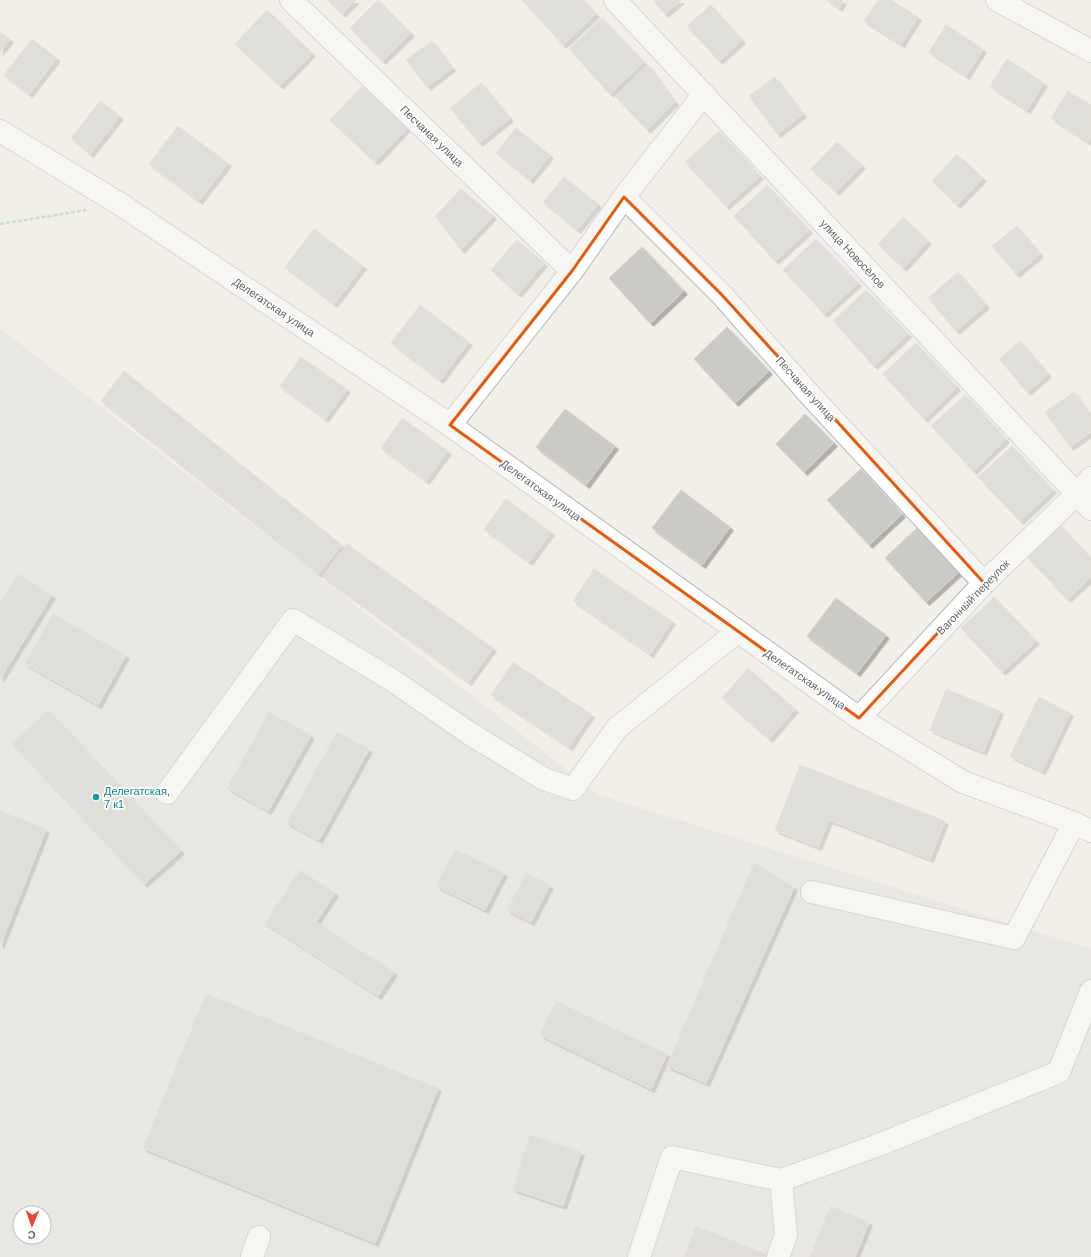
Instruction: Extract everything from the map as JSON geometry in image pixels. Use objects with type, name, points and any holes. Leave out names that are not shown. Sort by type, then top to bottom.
[{"type":"street","name":"Песчаная улица","points":[[291,0],[572,271]]},
{"type":"street","name":"улица Новосёлов","points":[[615,0],[1086,494]]},
{"type":"street","points":[[997,0],[1091,51]]},
{"type":"street","points":[[450,424],[572,271],[624,197],[704,94]]},
{"type":"street","name":"Делегатская улица","points":[[0,131],[120,204],[450,424],[737,632],[859,718],[963,782],[1082,827]]},
{"type":"street","name":"Песчаная улица","points":[[624,197],[722,295],[810,395],[984,583]]},
{"type":"street","name":"Вагонный переулок","points":[[859,718],[984,583],[1086,494]]},
{"type":"street","points":[[167,793],[293,620],[392,680],[469,733],[544,779],[573,789],[617,728],[737,632]]},
{"type":"street","points":[[812,892],[1014,938],[1082,827]]},
{"type":"street","points":[[639,1257],[672,1157],[781,1180],[876,1146],[1059,1072],[1091,990]]},
{"type":"street","points":[[778,1257],[786,1236],[781,1180]]},
{"type":"path","points":[[0,224],[120,204]]},
{"type":"highlighted area","points":[[624,197],[722,295],[984,583],[859,718],[450,425],[572,271]]},
{"type":"shaded area","points":[[0,328],[599,795],[1091,949],[1091,1257],[0,1257]]},
{"type":"building","points":[[327,0],[356,0],[342,14]]},
{"type":"building","points":[[378,0],[411,33],[382,61],[350,28]]},
{"type":"building","points":[[522,0],[584,0],[596,14],[563,45]]},
{"type":"building","points":[[653,0],[681,0],[665,14]]},
{"type":"building","points":[[827,0],[843,0],[839,8]]},
{"type":"building","points":[[878,0],[891,0],[918,17],[901,44],[864,21]]},
{"type":"building","points":[[711,5],[742,40],[719,61],[687,26]]},
{"type":"building","points":[[267,10],[312,53],[280,86],[235,44]]},
{"type":"building","points":[[602,18],[644,62],[610,94],[569,49]]},
{"type":"building","points":[[946,25],[983,49],[966,76],[929,52]]},
{"type":"building","points":[[0,32],[10,39],[0,52]]},
{"type":"building","points":[[32,39],[57,58],[29,94],[4,75]]},
{"type":"building","points":[[432,41],[452,68],[427,87],[406,60]]},
{"type":"building","points":[[1007,59],[1044,83],[1027,110],[990,86]]},
{"type":"building","points":[[648,65],[675,102],[647,130],[615,96]]},
{"type":"building","points":[[775,77],[803,114],[777,134],[749,96]]},
{"type":"building","points":[[481,83],[510,118],[479,143],[450,108]]},
{"type":"building","points":[[362,86],[407,128],[375,162],[330,120]]},
{"type":"building","points":[[1068,91],[1091,105],[1091,137],[1088,142],[1051,118]]},
{"type":"building","points":[[100,101],[120,116],[90,154],[71,138]]},
{"type":"building","points":[[178,126],[228,163],[199,201],[149,164]]},
{"type":"building","points":[[516,128],[550,155],[530,180],[496,153]]},
{"type":"building","points":[[719,131],[760,176],[726,206],[685,162]]},
{"type":"building","points":[[837,142],[862,165],[836,192],[811,169]]},
{"type":"building","points":[[957,154],[983,178],[957,205],[932,181]]},
{"type":"building","points":[[564,177],[598,204],[577,230],[543,202]]},
{"type":"building","points":[[767,185],[809,230],[775,261],[734,216]]},
{"type":"building","points":[[461,189],[493,216],[461,250],[435,216]]},
{"type":"building","points":[[903,217],[928,241],[903,268],[878,244]]},
{"type":"building","points":[[1017,226],[1040,254],[1016,274],[992,246]]},
{"type":"building","points":[[314,229],[363,266],[334,304],[285,267]]},
{"type":"building","points":[[816,239],[858,283],[824,314],[783,270]]},
{"type":"building","points":[[517,240],[544,263],[518,294],[491,270]]},
{"type":"building","points":[[642,247],[684,291],[650,323],[609,278]]},
{"type":"building","points":[[958,272],[986,305],[956,331],[928,298]]},
{"type":"building","points":[[866,290],[908,334],[874,366],[833,321]]},
{"type":"building","points":[[420,305],[469,342],[440,380],[391,343]]},
{"type":"building","points":[[727,327],[769,371],[735,403],[694,359]]},
{"type":"building","points":[[1020,341],[1048,374],[1027,392],[999,359]]},
{"type":"building","points":[[916,343],[957,387],[924,419],[883,374]]},
{"type":"building","points":[[301,357],[347,389],[325,419],[280,386]]},
{"type":"building","points":[[124,371],[342,545],[318,574],[101,401]]},
{"type":"building","points":[[1074,392],[1091,416],[1091,432],[1070,447],[1045,412]]},
{"type":"building","points":[[965,395],[1006,439],[973,471],[931,426]]},
{"type":"building","points":[[565,409],[615,446],[586,485],[536,447]]},
{"type":"building","points":[[805,414],[834,443],[804,472],[776,444]]},
{"type":"building","points":[[402,418],[448,451],[426,481],[381,448]]},
{"type":"building","points":[[1012,446],[1053,490],[1020,521],[978,477]]},
{"type":"building","points":[[861,469],[902,514],[869,545],[827,500]]},
{"type":"building","points":[[681,490],[730,527],[702,565],[652,528]]},
{"type":"building","points":[[506,499],[551,532],[529,562],[484,529]]},
{"type":"building","points":[[1059,524],[1091,558],[1091,577],[1067,599],[1025,555]]},
{"type":"building","points":[[918,527],[960,571],[926,602],[885,558]]},
{"type":"building","points":[[347,544],[493,648],[468,682],[323,577]]},
{"type":"building","points":[[594,569],[672,621],[650,654],[573,601]]},
{"type":"building","points":[[18,574],[52,595],[0,679],[0,603]]},
{"type":"building","points":[[994,597],[1036,641],[1002,672],[961,628]]},
{"type":"building","points":[[836,598],[886,635],[857,673],[807,636]]},
{"type":"building","points":[[53,614],[126,655],[98,705],[25,664]]},
{"type":"building","points":[[513,662],[591,714],[569,747],[491,695]]},
{"type":"building","points":[[748,668],[795,709],[769,739],[722,698]]},
{"type":"building","points":[[946,689],[1000,711],[983,752],[930,730]]},
{"type":"building","points":[[1039,697],[1070,713],[1042,771],[1010,756]]},
{"type":"building","name":"Делегатская, 7 к1","points":[[48,710],[181,851],[144,884],[12,744]]},
{"type":"building","points":[[269,712],[311,735],[268,811],[227,788]]},
{"type":"building","points":[[337,732],[369,749],[319,840],[287,823]]},
{"type":"building","points":[[800,765],[945,821],[930,859],[829,820],[818,847],[775,830]]},
{"type":"building","points":[[0,811],[46,829],[0,946]]},
{"type":"building","points":[[455,849],[504,873],[485,910],[436,886]]},
{"type":"building","points":[[754,863],[794,887],[706,1083],[667,1066]]},
{"type":"building","points":[[300,870],[335,893],[316,922],[394,972],[378,996],[265,923]]},
{"type":"building","points":[[526,873],[550,885],[531,922],[507,910]]},
{"type":"building","points":[[206,994],[438,1088],[375,1243],[143,1148]]},
{"type":"building","points":[[556,1001],[667,1054],[651,1089],[540,1035]]},
{"type":"building","points":[[530,1135],[581,1152],[563,1206],[513,1189]]},
{"type":"building","points":[[830,1206],[869,1222],[855,1257],[810,1257]]},
{"type":"building","points":[[696,1226],[768,1255],[767,1257],[684,1257]]},
{"type":"place","name":"Делегатская, 7 к1","points":[[96,797]]}]
